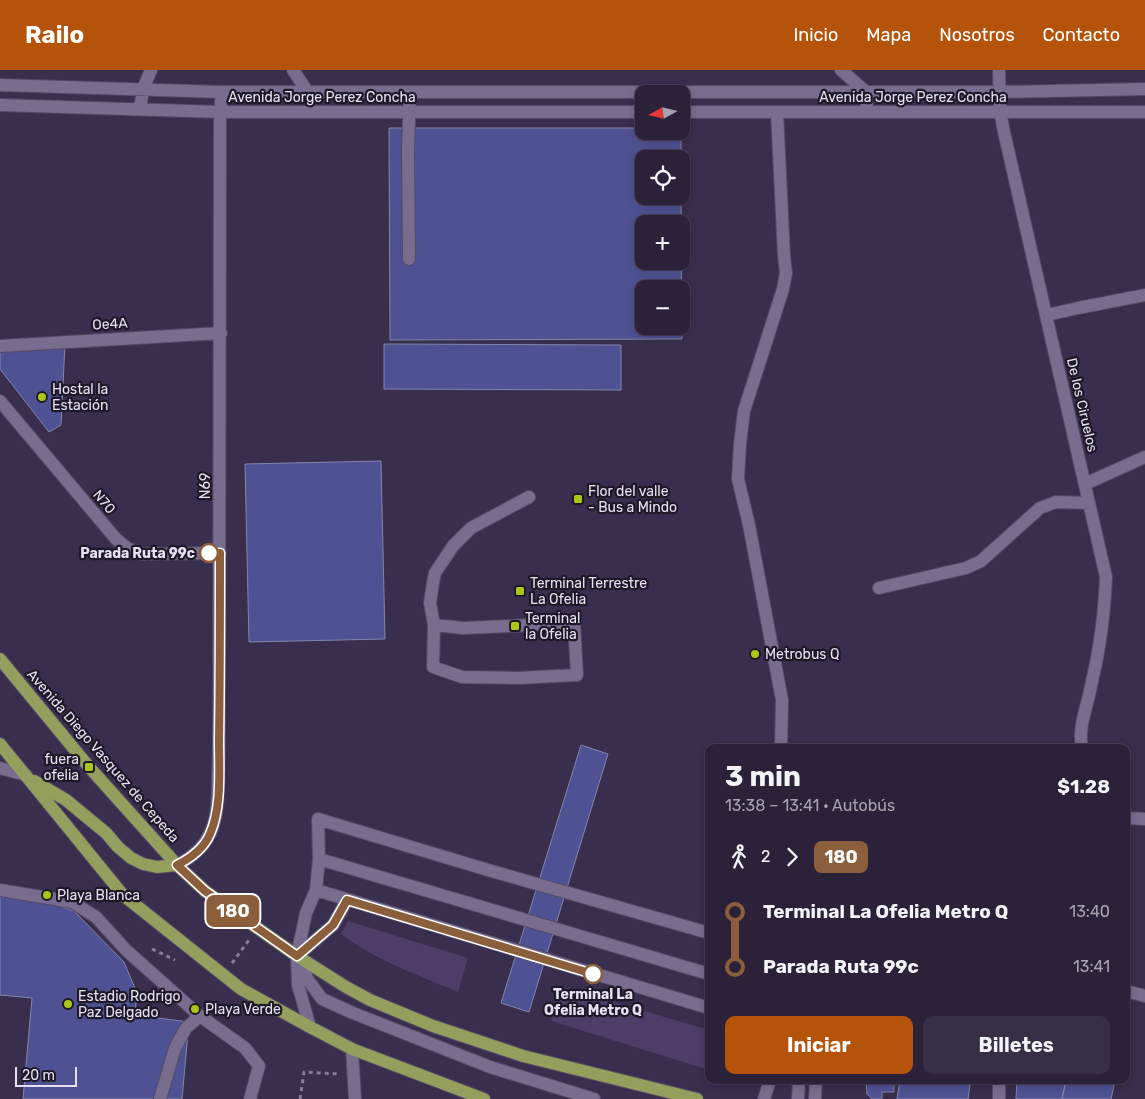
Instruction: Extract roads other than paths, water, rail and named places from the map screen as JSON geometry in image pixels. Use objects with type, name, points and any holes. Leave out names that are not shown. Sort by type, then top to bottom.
[{"type":"main road","name":"Avenida Diego Vasquez de Cepeda","points":[[0,660],[89,767],[177,865],[205,891],[346,988],[370,1000],[434,1026],[523,1056],[697,1099]]},
{"type":"main road","points":[[0,744],[123,894],[241,989],[352,1049],[484,1099]]},
{"type":"main road","points":[[26,775],[66,800],[106,833],[131,858],[143,864],[157,867],[177,865]]},
{"type":"street","points":[[140,109],[143,89],[151,70]]},
{"type":"street","points":[[293,70],[307,91]]},
{"type":"street","points":[[840,70],[866,92],[867,112]]},
{"type":"street","name":"De los Ciruelos","points":[[999,70],[1000,111],[1106,577],[1103,622],[1085,707],[1082,744]]},
{"type":"street","name":"Avenida Jorge Perez Concha","points":[[0,85],[222,92],[999,92],[1145,89]]},
{"type":"street","name":"N69","points":[[177,865],[188,859],[204,844],[210,834],[218,809],[220,716],[220,112],[222,92]]},
{"type":"street","points":[[408,259],[410,92]]},
{"type":"street","name":"Avenida Jorge Perez Concha","points":[[0,105],[220,112],[635,112]]},
{"type":"street","name":"Avenida Jorge Perez Concha","points":[[690,112],[1145,112]]},
{"type":"street","points":[[777,112],[786,273],[783,289],[744,411],[738,479],[749,525],[782,700],[781,744]]},
{"type":"street","points":[[1047,316],[1145,294]]},
{"type":"street","name":"Oe4A","points":[[0,346],[221,333]]},
{"type":"street","name":"N70","points":[[0,401],[116,540],[142,554],[220,553]]},
{"type":"street","points":[[1085,484],[1145,458]]},
{"type":"street","points":[[434,625],[463,628],[574,623],[577,675],[518,678],[462,677],[433,667],[434,625],[430,603],[435,573],[453,546],[470,528],[529,497]]},
{"type":"street","points":[[879,588],[966,568],[981,561],[1040,508],[1056,502],[1089,503]]},
{"type":"street","points":[[0,768],[26,775]]},
{"type":"street","points":[[1130,818],[1145,819]]},
{"type":"street","points":[[310,1027],[298,985],[297,956],[306,913],[316,890],[319,859],[318,819],[705,932]]},
{"type":"street","points":[[319,859],[705,973]]},
{"type":"street","points":[[0,890],[72,902],[96,917],[126,950],[200,1016],[245,1048],[259,1066],[250,1099]]},
{"type":"street","points":[[316,890],[705,1007]]},
{"type":"street","points":[[297,956],[333,925],[347,900]]},
{"type":"street","points":[[297,956],[308,980],[322,999],[490,1067],[594,1099]]},
{"type":"street","points":[[1130,992],[1145,996]]},
{"type":"street","points":[[160,1099],[175,1048],[186,1028],[200,1016]]},
{"type":"street","points":[[352,1049],[355,1099]]},
{"type":"street","points":[[764,1099],[769,1084]]},
{"type":"street","points":[[798,1099],[799,1084]]},
{"type":"street","points":[[815,1099],[816,1084]]},
{"type":"street","points":[[999,1084],[999,1099]]},
{"type":"place","name":"Hostal la Estación","points":[[42,397]]},
{"type":"place","name":"Flor del valle - Bus a Mindo","points":[[578,499]]},
{"type":"place","name":"Parada Ruta 99c","points":[[209,553]]},
{"type":"place","name":"Terminal Terrestre La Ofelia","points":[[520,591]]},
{"type":"place","name":"Terminal la Ofelia","points":[[515,626]]},
{"type":"place","name":"Metrobus Q","points":[[755,654]]},
{"type":"place","name":"fuera ofelia","points":[[89,767]]},
{"type":"place","name":"Playa Blanca","points":[[47,895]]},
{"type":"place","name":"Terminal La Ofelia Metro Q","points":[[593,974]]},
{"type":"place","name":"Estadio Rodrigo Paz Delgado","points":[[68,1004]]},
{"type":"place","name":"Playa Verde","points":[[195,1009]]}]
